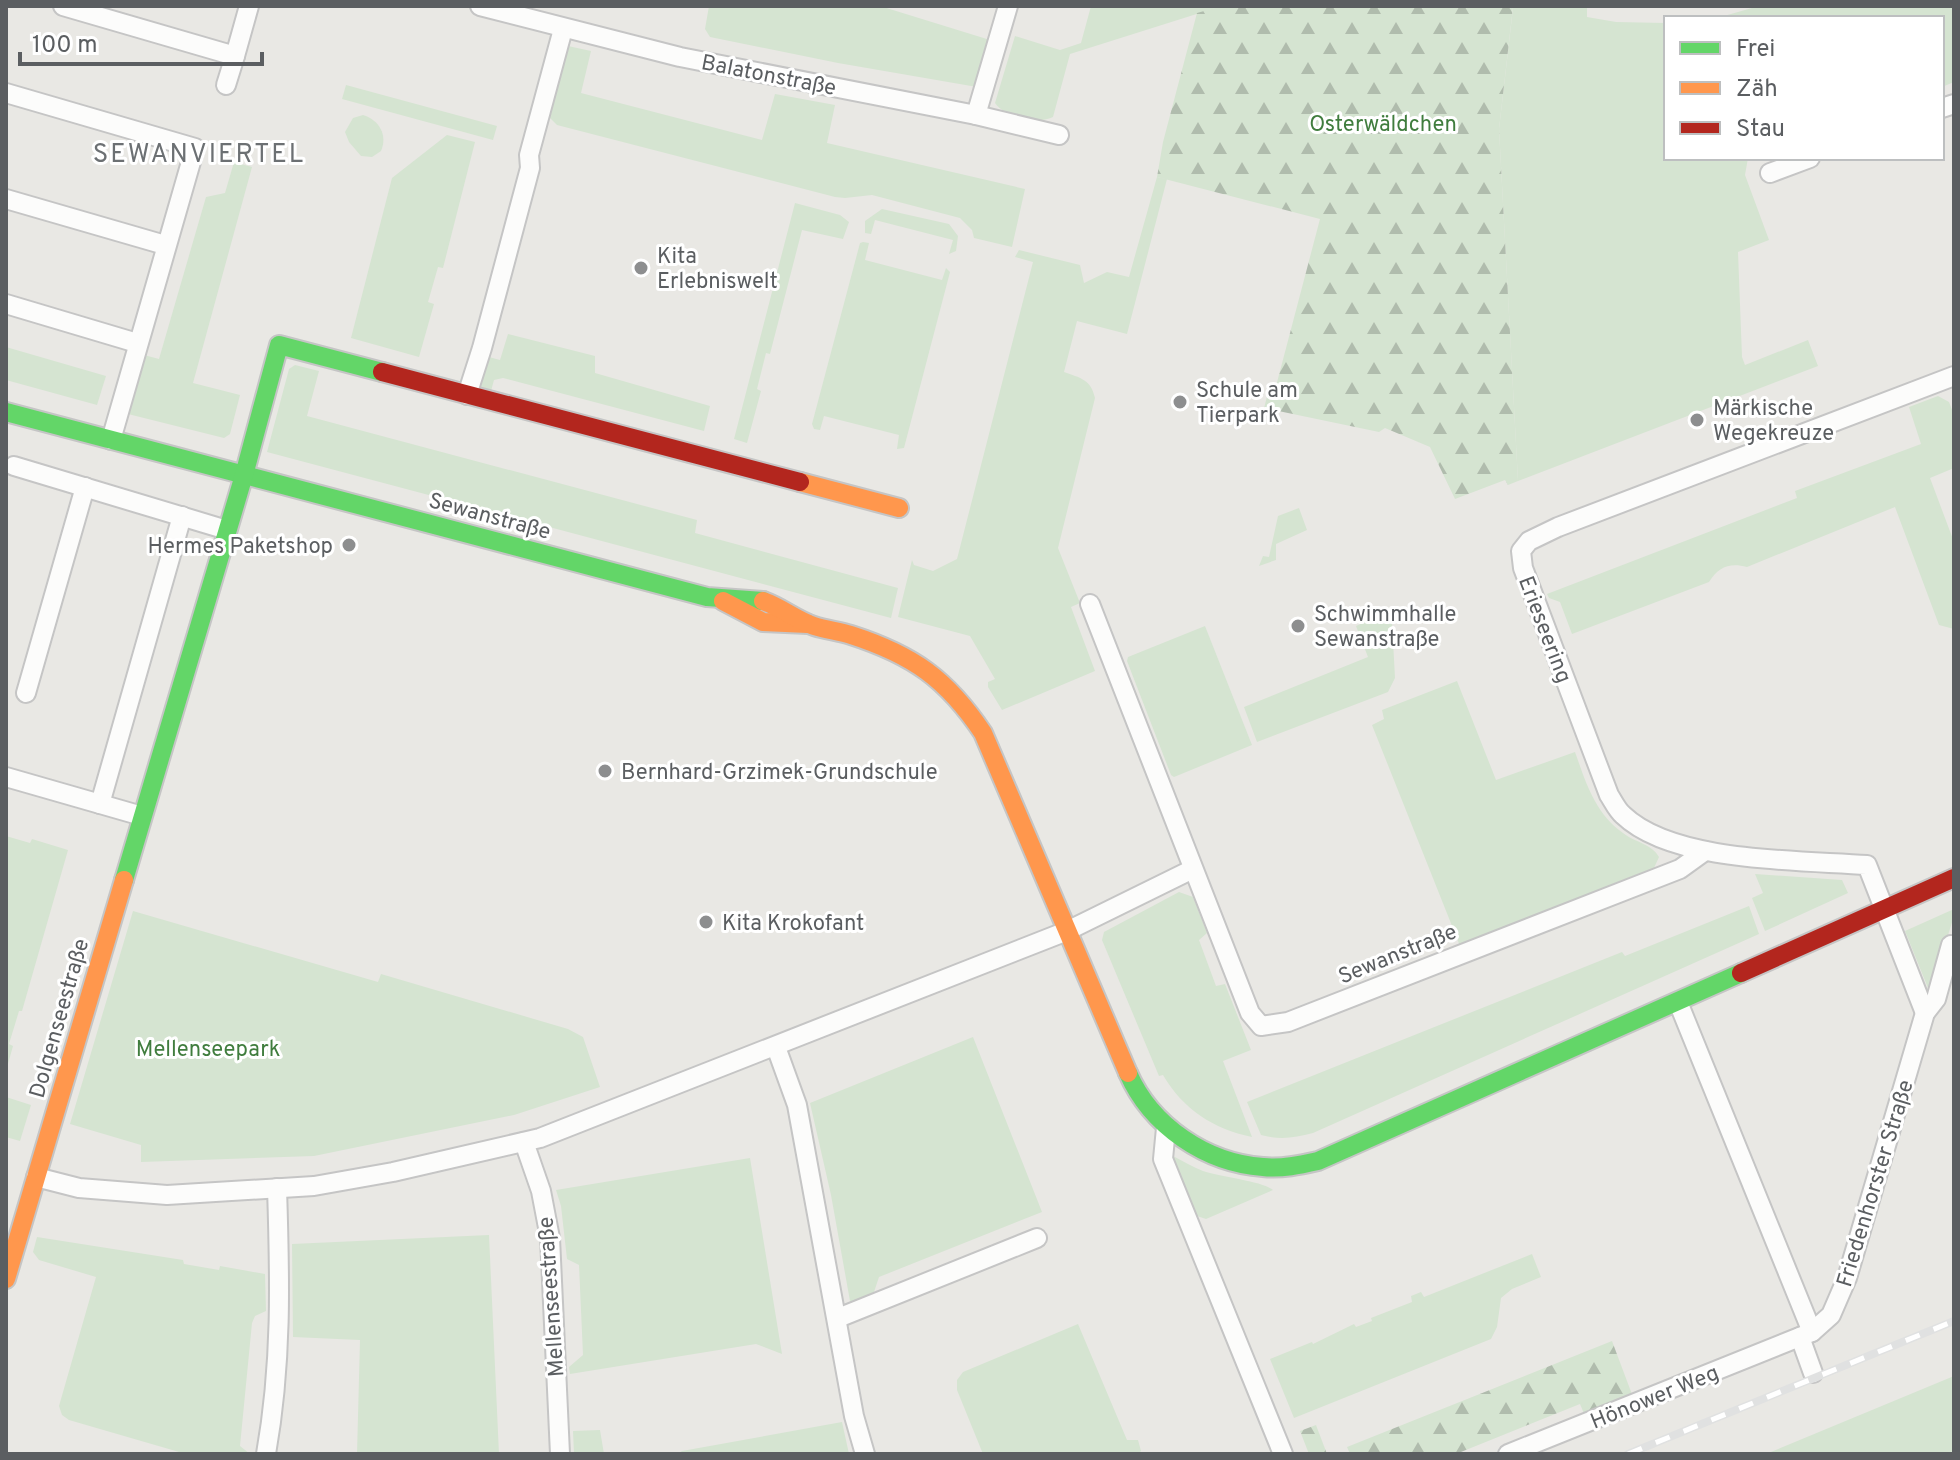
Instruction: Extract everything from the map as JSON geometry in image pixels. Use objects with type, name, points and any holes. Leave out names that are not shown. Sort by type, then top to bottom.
[{"type":"street","points":[[63,6],[235,56]]},
{"type":"street","points":[[226,85],[249,6]]},
{"type":"street","name":"Balatonstraße","points":[[480,6],[680,57],[976,115],[1059,135]]},
{"type":"street","points":[[976,115],[1008,6]]},
{"type":"street","points":[[467,395],[530,168],[529,155],[563,29]]},
{"type":"street","points":[[6,93],[195,148],[111,440]]},
{"type":"street","points":[[1770,173],[1805,160]]},
{"type":"street","points":[[6,199],[165,245]]},
{"type":"street","points":[[6,304],[137,343]]},
{"type":"street","points":[[244,475],[279,345],[899,508]]},
{"type":"street","name":"Erieseering","points":[[1884,909],[1867,865],[1705,851],[1661,839],[1622,814],[1609,795],[1527,579],[1521,551],[1529,541],[1558,527],[1954,376]]},
{"type":"street","name":"Sewanstraße","points":[[6,412],[723,601],[764,602],[811,624],[846,633],[910,657],[946,683],[967,707],[983,733],[1137,1093],[1166,1128],[1202,1150],[1236,1163],[1270,1168],[1297,1167],[1355,1146],[1954,878]]},
{"type":"street","points":[[14,466],[227,530]]},
{"type":"street","name":"Dolgenseestraße","points":[[6,1279],[244,475]]},
{"type":"street","points":[[26,693],[85,487]]},
{"type":"street","points":[[100,804],[182,516]]},
{"type":"street","name":"Sewanstraße","points":[[1090,604],[1250,1013],[1261,1026],[1288,1022],[1680,869],[1705,851]]},
{"type":"street","points":[[6,777],[142,816]]},
{"type":"street","points":[[36,1177],[79,1188],[167,1195],[314,1186],[393,1172],[524,1142],[618,1109],[1067,931],[1193,869]]},
{"type":"street","points":[[1884,909],[1925,1013]]},
{"type":"street","name":"Friedenhorster Straße","points":[[1806,1334],[1831,1315],[1847,1278],[1925,1013],[1936,999],[1951,945]]},
{"type":"street","points":[[1678,1002],[1806,1334],[1813,1373]]},
{"type":"street","points":[[776,1047],[795,1098],[854,1416],[865,1454]]},
{"type":"street","points":[[1166,1128],[1163,1159],[1283,1454]]},
{"type":"street","name":"Mellenseestraße","points":[[524,1142],[541,1191],[550,1238],[560,1454]]},
{"type":"street","points":[[266,1454],[281,1327],[277,1188]]},
{"type":"street","points":[[838,1318],[1037,1238]]},
{"type":"street","name":"Hönower Weg","points":[[1508,1454],[1806,1334]]},
{"type":"green space","points":[[709,6],[880,6],[990,40],[977,87],[710,37],[705,29]]},
{"type":"green space","points":[[1091,6],[1222,6],[1070,54],[1053,117],[1030,120],[1006,113],[1000,108],[995,103],[1015,36],[1060,50],[1081,43]]},
{"type":"green space","name":"Osterwäldchen","points":[[1222,6],[1513,7],[1499,129],[1518,481],[1508,485],[1505,480],[1455,499],[1430,447],[1385,428],[1379,432],[1264,408],[1269,389],[1275,390],[1320,219],[1157,177],[1163,142],[1197,13]]},
{"type":"green space","points":[[1508,6],[1587,6],[1587,17],[1616,22],[1664,23],[1664,160],[1748,160],[1745,175],[1769,240],[1738,252],[1742,357],[1745,365],[1808,340],[1818,366],[1518,481],[1499,129],[1513,8]]},
{"type":"green space","points":[[1759,6],[1954,6],[1954,82],[1944,86],[1944,16],[1724,16]]},
{"type":"green space","points":[[568,46],[591,51],[581,93],[762,140],[775,94],[835,105],[827,143],[1025,189],[1012,247],[974,238],[972,230],[960,218],[872,195],[835,197],[557,125],[549,117]]},
{"type":"green space","points":[[346,85],[497,126],[493,140],[342,99]]},
{"type":"green space","points":[[363,115],[374,120],[383,134],[381,151],[372,157],[361,156],[345,132],[353,118]]},
{"type":"green space","points":[[447,135],[475,142],[443,268],[438,267],[428,302],[434,304],[419,357],[351,338],[392,178]]},
{"type":"green space","points":[[234,162],[252,167],[193,383],[240,395],[230,434],[224,438],[124,413],[144,355],[159,359],[206,197],[225,193]]},
{"type":"green space","points":[[1157,177],[1167,179],[1127,334],[1077,321],[1064,372],[1088,383],[1095,398],[1058,548],[1080,603],[1071,607],[1095,671],[1002,710],[988,687],[988,682],[995,679],[970,636],[898,617],[912,560],[914,565],[933,571],[957,559],[1033,262],[1015,257],[1019,250],[1080,265],[1084,283],[1107,272],[1129,277]]},
{"type":"green space","points":[[795,203],[840,215],[849,222],[843,239],[802,230],[770,354],[766,353],[757,389],[761,391],[747,443],[734,439]]},
{"type":"green space","points":[[882,209],[949,224],[958,236],[956,251],[949,254],[953,240],[875,220],[871,234],[865,233],[865,221]]},
{"type":"green space","points":[[860,243],[869,243],[865,260],[942,280],[946,268],[950,272],[904,448],[897,449],[899,435],[824,416],[820,430],[814,429],[812,424]]},
{"type":"green space","points":[[508,334],[595,356],[595,373],[710,406],[704,431],[503,378],[494,380],[491,391],[478,389],[480,362],[489,357],[500,360]]},
{"type":"green space","points":[[6,347],[106,376],[97,405],[6,380]]},
{"type":"green space","points":[[295,365],[319,371],[307,416],[697,520],[695,533],[898,588],[891,618],[267,452],[289,369]]},
{"type":"green space","points":[[1938,396],[1949,402],[1954,415],[1954,468],[1930,478],[1954,542],[1954,629],[1939,625],[1895,507],[1747,567],[1725,567],[1709,582],[1572,634],[1560,602],[1549,598],[1547,594],[1797,498],[1795,491],[1921,444],[1909,407]]},
{"type":"green space","points":[[1299,508],[1307,530],[1276,544],[1276,560],[1259,566],[1263,556],[1269,557],[1278,516]]},
{"type":"green space","points":[[1380,608],[1392,622],[1395,678],[1388,692],[1257,742],[1244,707],[1368,657],[1356,626],[1365,622],[1363,614]]},
{"type":"green space","points":[[1205,626],[1252,745],[1174,777],[1127,661],[1128,657]]},
{"type":"green space","points":[[1457,681],[1496,780],[1575,752],[1598,807],[1623,833],[1656,853],[1659,857],[1654,868],[1615,883],[1615,887],[1460,946],[1372,725],[1384,719],[1382,710]]},
{"type":"green space","points":[[6,836],[30,843],[32,839],[68,850],[22,1011],[19,1011],[9,1044],[13,1046],[6,1071]]},
{"type":"green space","points":[[1755,874],[1842,880],[1848,893],[1765,931],[1752,898],[1763,893]]},
{"type":"green space","points":[[1179,892],[1193,897],[1207,933],[1199,940],[1216,986],[1225,984],[1251,1050],[1223,1061],[1252,1137],[1224,1129],[1200,1116],[1180,1098],[1163,1075],[1159,1076],[1102,940],[1104,932]]},
{"type":"green space","points":[[1749,906],[1759,934],[1313,1133],[1287,1138],[1261,1135],[1247,1102],[1622,952],[1625,956]]},
{"type":"green space","points":[[1954,909],[1954,916],[1930,993],[1905,931]]},
{"type":"green space","name":"Mellenseepark","points":[[133,911],[378,982],[381,974],[568,1029],[583,1037],[600,1087],[514,1115],[314,1156],[141,1162],[141,1145],[70,1124]]},
{"type":"green space","points":[[973,1037],[1042,1212],[879,1277],[872,1298],[856,1304],[850,1301],[810,1103]]},
{"type":"green space","points":[[6,1097],[31,1105],[20,1141],[6,1137]]},
{"type":"green space","points":[[1173,1156],[1203,1171],[1273,1190],[1206,1219],[1197,1216],[1169,1160]]},
{"type":"green space","points":[[750,1158],[782,1354],[756,1344],[570,1374],[569,1367],[583,1355],[579,1265],[567,1259],[561,1206],[556,1190]]},
{"type":"green space","points":[[489,1235],[499,1454],[357,1454],[360,1340],[293,1337],[292,1244]]},
{"type":"green space","points":[[37,1237],[183,1260],[184,1264],[219,1270],[220,1266],[265,1274],[266,1311],[255,1316],[252,1323],[240,1446],[250,1454],[186,1454],[69,1420],[62,1415],[59,1406],[96,1277],[39,1260],[33,1252]]},
{"type":"green space","points":[[1532,1254],[1541,1277],[1512,1289],[1501,1298],[1497,1327],[1491,1339],[1294,1418],[1270,1359],[1313,1344],[1354,1324],[1356,1327],[1372,1321],[1371,1318],[1412,1302],[1411,1296],[1421,1292],[1424,1297]]},
{"type":"green space","points":[[1078,1324],[1127,1440],[1138,1440],[1141,1451],[1138,1454],[983,1454],[957,1390],[957,1380],[963,1372]]},
{"type":"green space","points":[[1612,1341],[1633,1397],[1585,1416],[1580,1404],[1456,1454],[1350,1454],[1347,1447]]},
{"type":"green space","points":[[1954,1376],[1954,1454],[1766,1454]]},
{"type":"green space","points":[[842,1422],[849,1454],[677,1454],[682,1451]]},
{"type":"green space","points":[[1316,1425],[1327,1454],[1309,1454],[1300,1431]]},
{"type":"green space","points":[[600,1430],[604,1454],[574,1454],[573,1431]]},
{"type":"railway","points":[[1628,1454],[1954,1321]]},
{"type":"traffic: fast","points":[[124,880],[244,475],[279,345],[382,372]]},
{"type":"traffic: fast","points":[[6,412],[707,597],[763,601]]},
{"type":"traffic: fast","points":[[1128,1073],[1138,1092],[1166,1125],[1201,1149],[1242,1164],[1270,1167],[1298,1165],[1318,1161],[1741,973]]},
{"type":"traffic: slow","points":[[800,482],[899,508]]},
{"type":"traffic: slow","points":[[723,601],[763,622],[808,624]]},
{"type":"traffic: slow","points":[[763,601],[807,623],[893,651],[927,671],[970,714],[983,733],[1128,1073]]},
{"type":"traffic: slow","points":[[6,1279],[124,880]]},
{"type":"traffic: jam","points":[[382,372],[800,482]]},
{"type":"traffic: jam","points":[[1741,973],[1954,878]]},
{"type":"place","name":"Kita Erlebniswelt","points":[[641,268]]},
{"type":"place","name":"Schule am Tierpark","points":[[1180,402]]},
{"type":"place","name":"Märkische Wegekreuze","points":[[1697,420]]},
{"type":"place","name":"Hermes Paketshop","points":[[349,545]]},
{"type":"place","name":"Schwimmhalle Sewanstraße","points":[[1298,626]]},
{"type":"place","name":"Bernhard-Grzimek-Grundschule","points":[[605,771]]},
{"type":"place","name":"Kita Krokofant","points":[[706,922]]},
{"type":"district","name":"SEWANVIERTEL","points":[[199,153]]}]
